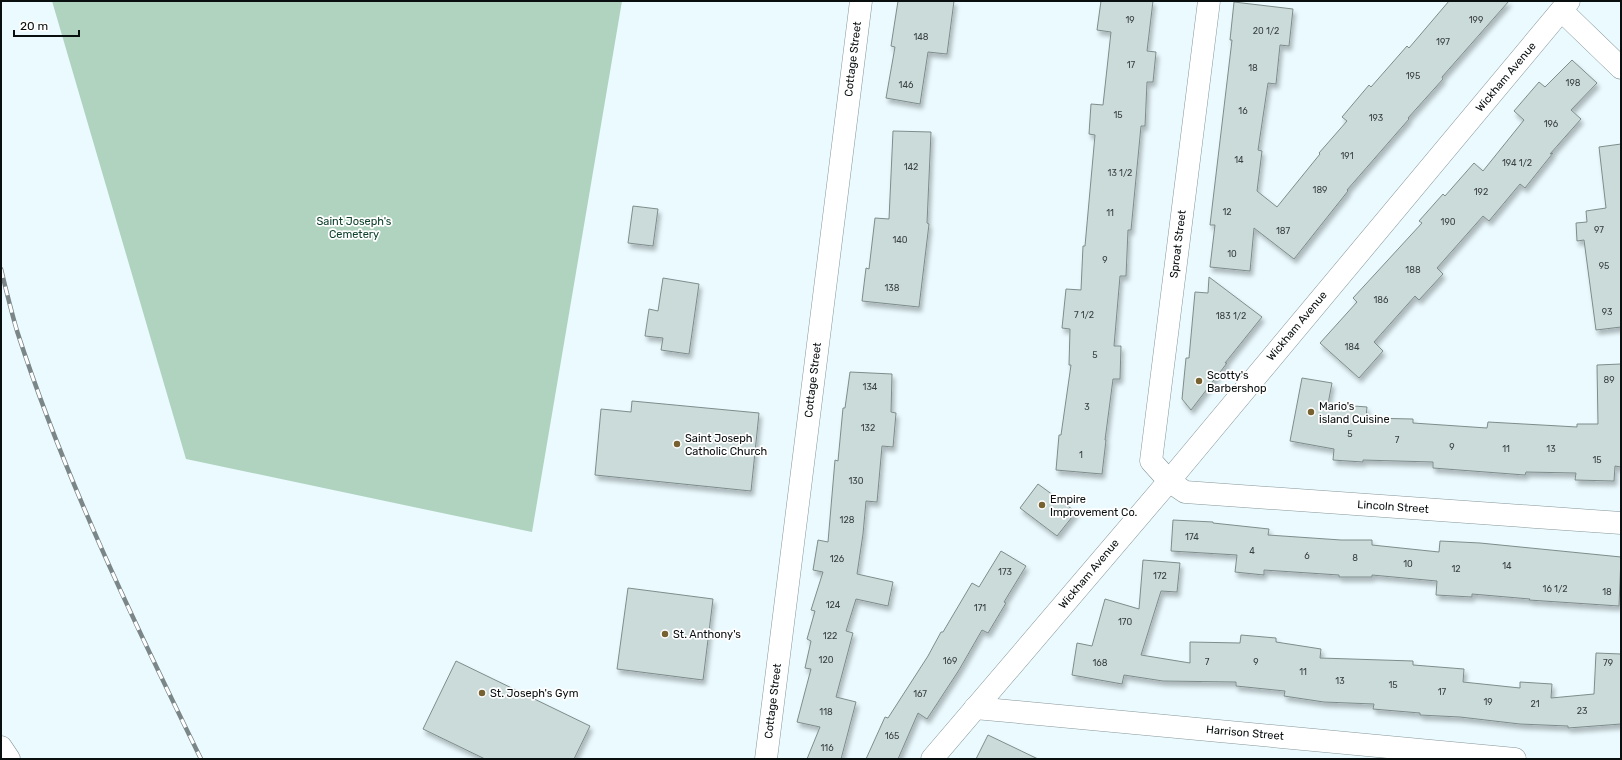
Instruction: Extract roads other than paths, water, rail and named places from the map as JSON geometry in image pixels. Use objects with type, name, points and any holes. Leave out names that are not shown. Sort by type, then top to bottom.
[{"type":"street","name":"Cottage Street","points":[[766,759],[861,1]]},
{"type":"street","name":"Sproat Street","points":[[1169,480],[1151,461],[1208,1]]},
{"type":"street","name":"Wickham Avenue","points":[[932,759],[1169,480],[1565,6]]},
{"type":"street","points":[[1565,6],[1621,68]]},
{"type":"street","name":"Lincoln Street","points":[[1169,480],[1185,492],[1621,523]]},
{"type":"street","name":"Harrison Street","points":[[975,708],[1515,759]]},
{"type":"street","points":[[1,747],[9,759]]},
{"type":"railway","points":[[1,269],[17,331],[56,441],[78,495],[150,654],[201,759]]},
{"type":"place","name":"Scotty's Barbershop","points":[[1199,381]]},
{"type":"place","name":"Mario's island Cuisine","points":[[1311,412]]},
{"type":"place","name":"Saint Joseph Catholic Church","points":[[677,444]]},
{"type":"place","name":"Empire Improvement Co.","points":[[1042,505]]},
{"type":"place","name":"St. Anthony's","points":[[665,634]]},
{"type":"place","name":"St. Joseph's Gym","points":[[482,693]]},
{"type":"park label","name":"Saint Joseph's Cemetery","points":[[354,227]]}]
